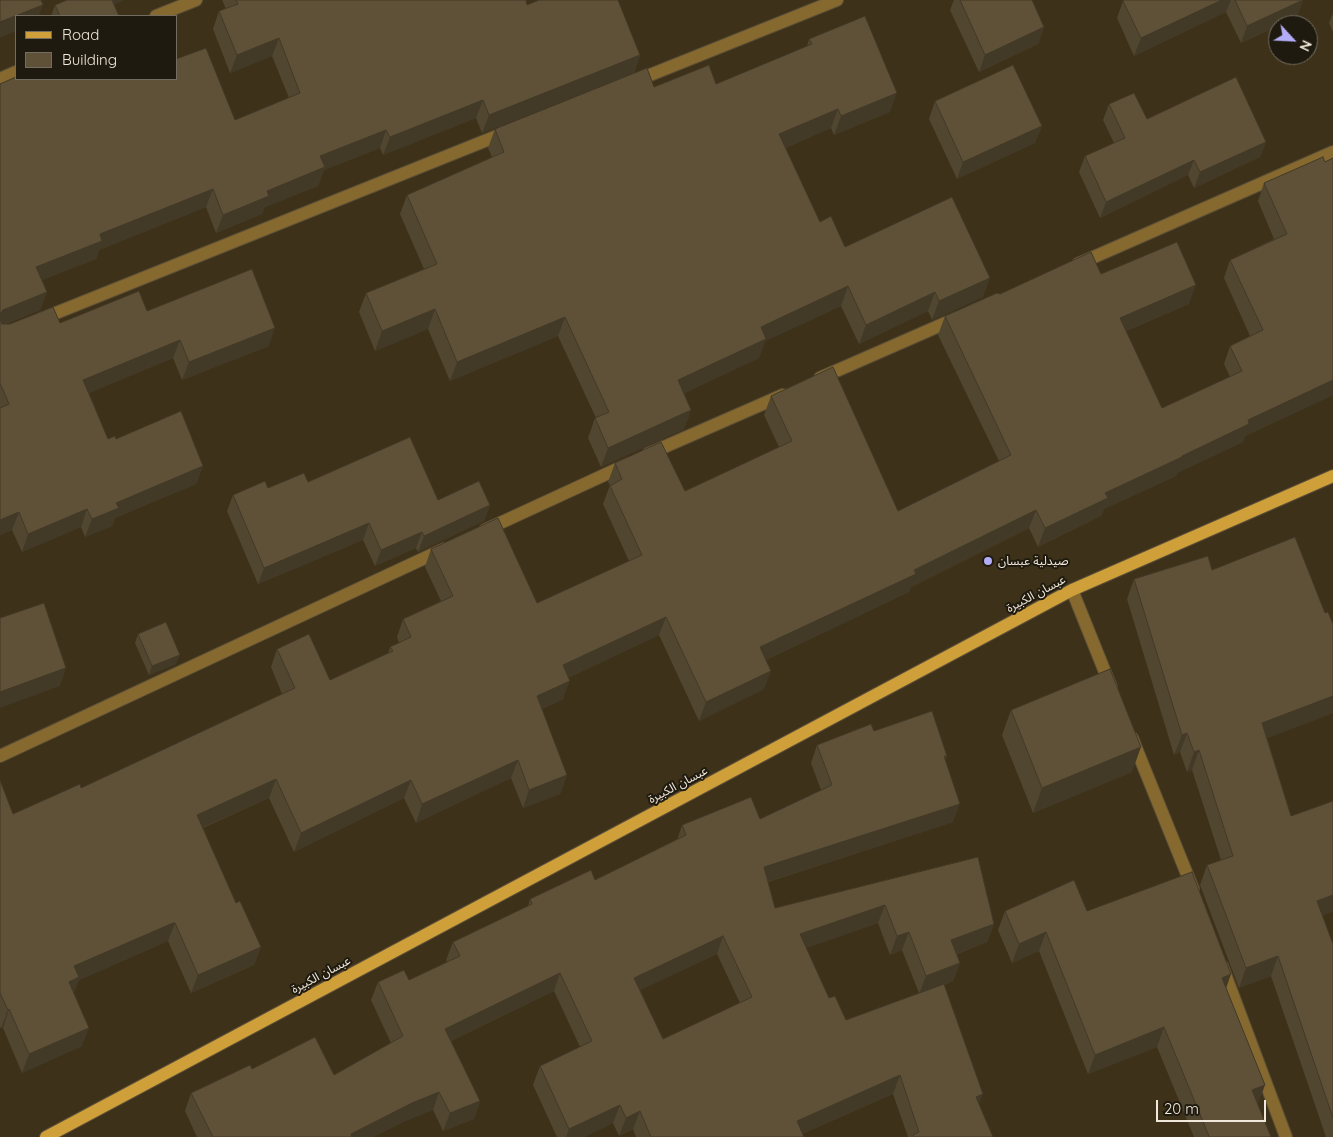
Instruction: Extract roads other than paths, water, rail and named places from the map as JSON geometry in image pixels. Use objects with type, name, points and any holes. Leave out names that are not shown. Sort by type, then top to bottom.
[{"type":"main road","name":"عبسان الكبيرة","points":[[46,1137],[1072,590],[1333,476]]},
{"type":"street","points":[[158,15],[196,0]]},
{"type":"street","points":[[625,85],[837,0]]},
{"type":"street","points":[[0,79],[15,72]]},
{"type":"street","points":[[28,324],[515,129]]},
{"type":"street","points":[[1069,268],[1333,152]]},
{"type":"street","points":[[478,533],[659,449],[968,313]]},
{"type":"street","points":[[0,756],[451,546]]},
{"type":"street","points":[[1072,590],[1117,700]]},
{"type":"street","points":[[1128,728],[1198,902]]},
{"type":"street","points":[[1218,956],[1286,1137]]},
{"type":"place","name":"صيدلية عبسان","points":[[988,561]]}]
